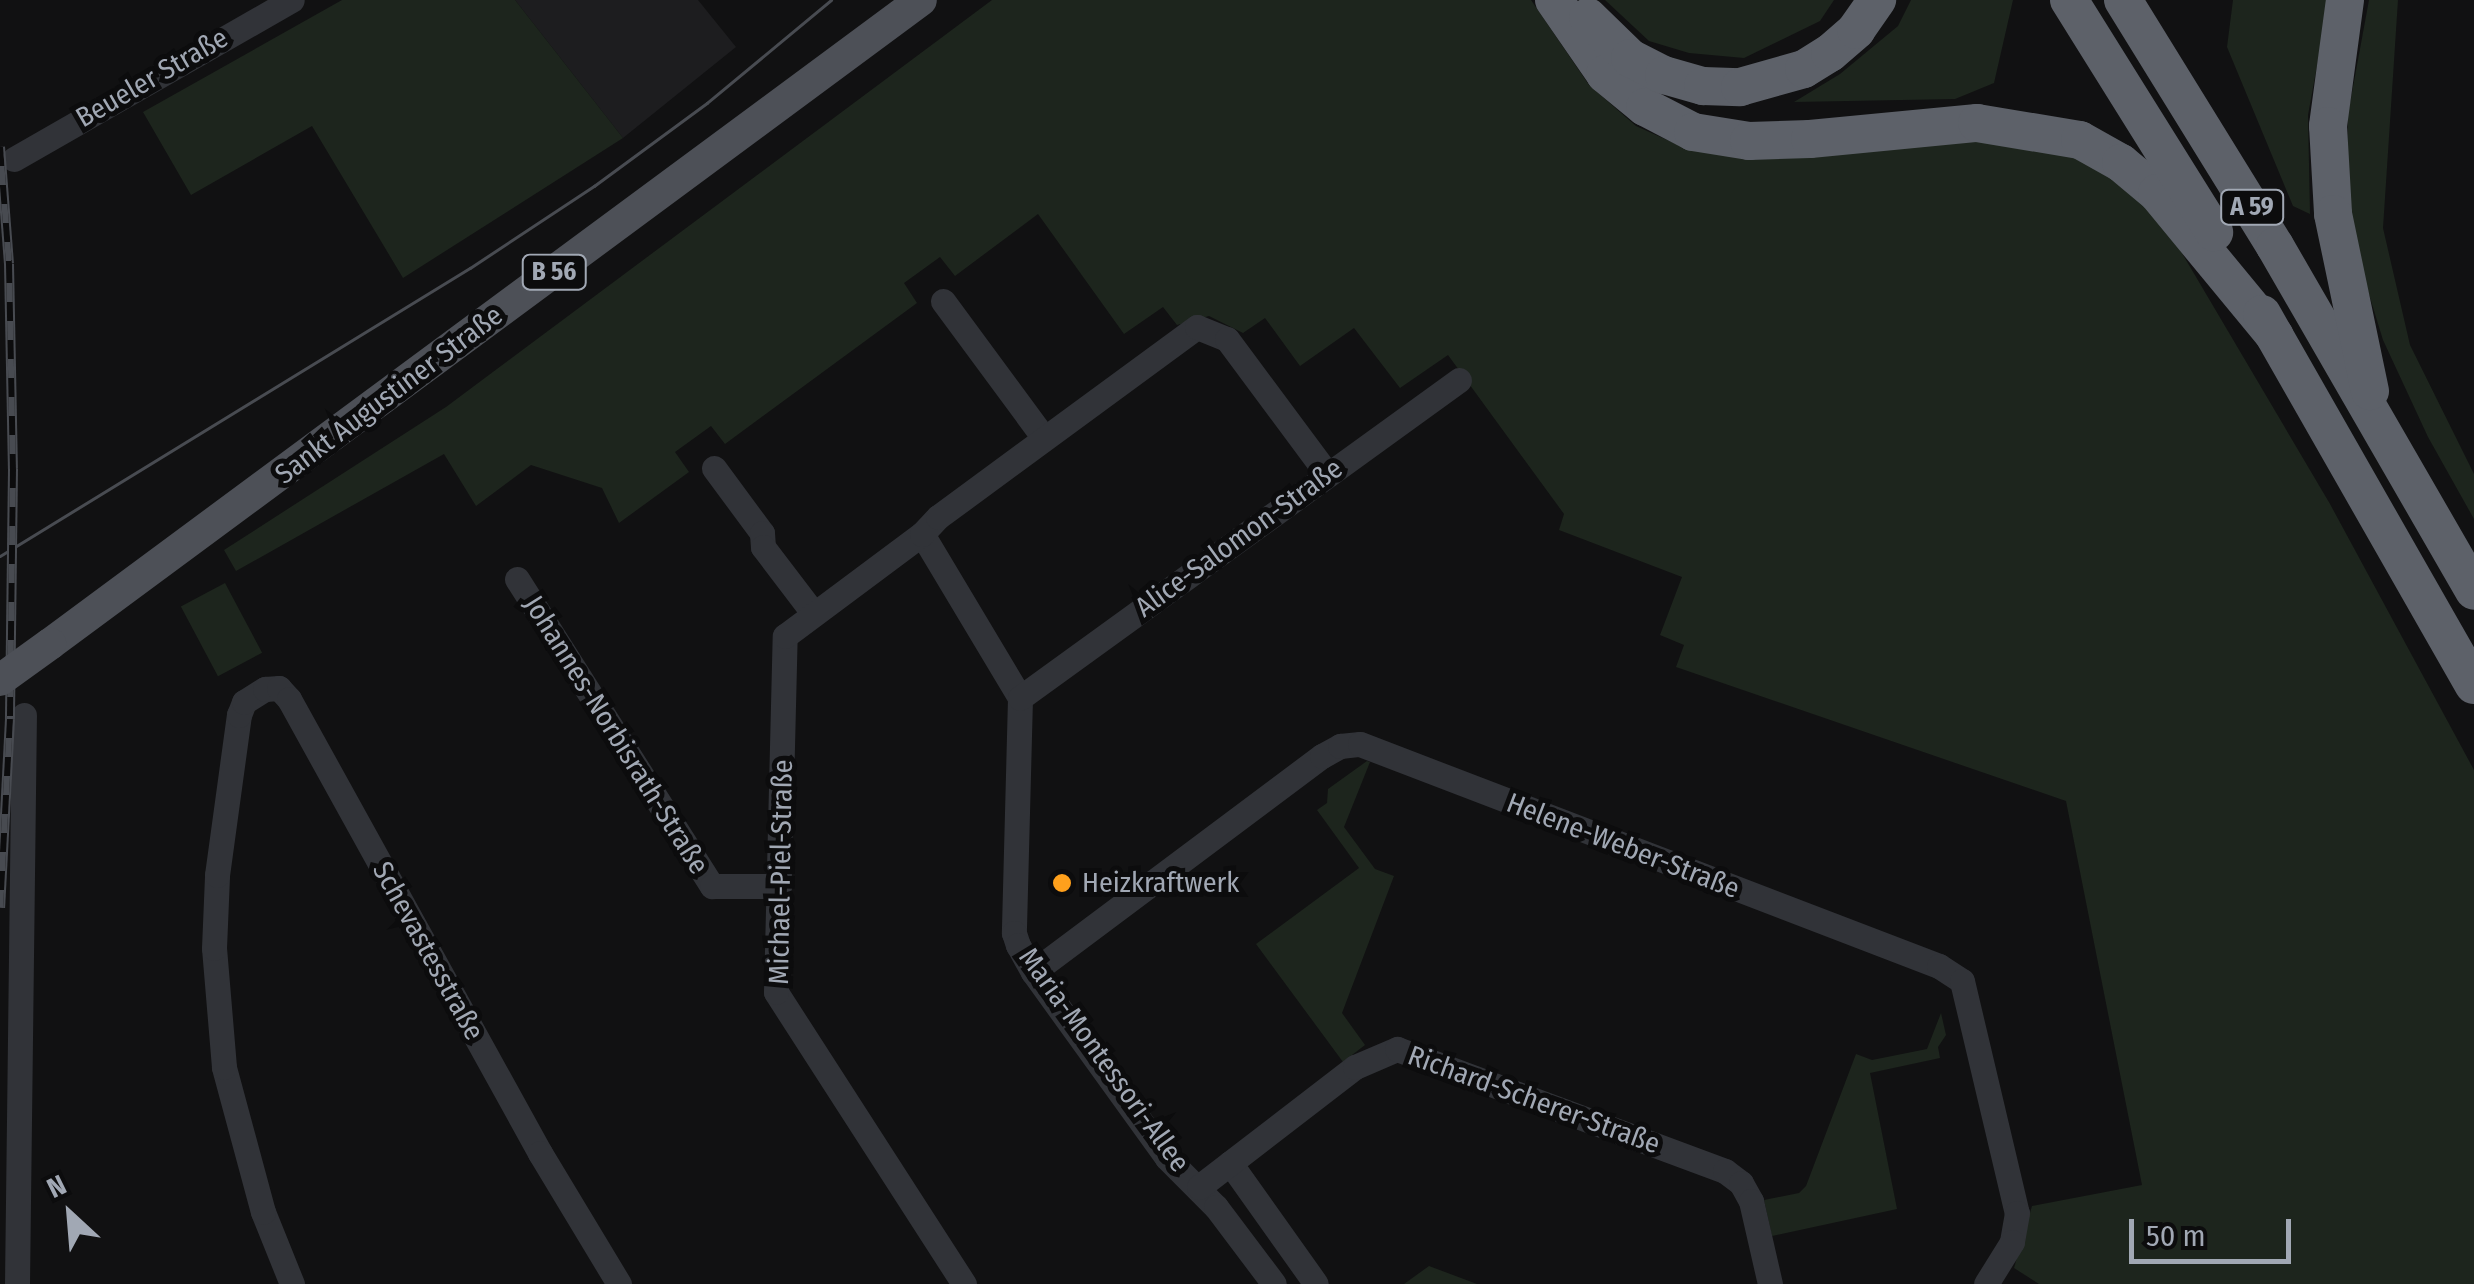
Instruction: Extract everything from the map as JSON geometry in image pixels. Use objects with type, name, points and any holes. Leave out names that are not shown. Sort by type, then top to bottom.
[{"type":"highway","points":[[1554,0],[1605,74],[1645,107],[1693,132],[1749,141],[1810,140],[1977,123],[2080,140],[2157,193],[2275,336]]},
{"type":"highway","points":[[1575,0],[1597,29],[1630,58],[1664,76],[1703,86],[1740,86],[1804,69],[1830,53],[1856,30],[1877,0]]},
{"type":"highway","name":"A 59","points":[[2070,0],[2275,336],[2474,685]]},
{"type":"highway","name":"A 59","points":[[2123,0],[2193,108],[2474,591]]},
{"type":"highway","points":[[2345,0],[2328,126],[2333,214],[2375,418]]},
{"type":"main road","name":"Sankt Augustiner Straße","points":[[0,680],[921,0]]},
{"type":"street","name":"Beueler Straße","points":[[14,160],[292,0]]},
{"type":"street","points":[[943,301],[1044,438]]},
{"type":"street","name":"Michael-Piel-Straße","points":[[964,1284],[776,992],[785,636],[922,534],[938,516],[1201,327],[1227,339],[1328,475]]},
{"type":"street","name":"Alice-Salomon-Straße","points":[[1020,698],[1460,380]]},
{"type":"street","points":[[714,468],[762,532],[763,547],[814,614]]},
{"type":"street","points":[[922,534],[1020,698]]},
{"type":"street","name":"Johannes-Norbisrath-Straße","points":[[516,578],[712,886],[779,886]]},
{"type":"street","name":"Schevastesstraße","points":[[292,1284],[262,1212],[224,1067],[214,948],[216,875],[234,743],[244,702],[253,693],[279,688],[290,699],[540,1154],[619,1284]]},
{"type":"street","name":"Maria-Montessori-Allee","points":[[1020,698],[1014,933],[1033,972],[1167,1158],[1199,1188],[1274,1284]]},
{"type":"street","points":[[18,1284],[24,714]]},
{"type":"street","name":"Helene-Weber-Straße","points":[[1033,972],[1322,756],[1340,746],[1360,744],[1939,966],[1962,981],[2016,1213],[2012,1242],[1986,1284]]},
{"type":"street","name":"Richard-Scherer-Straße","points":[[1199,1188],[1355,1067],[1397,1049],[1725,1171],[1741,1183],[1752,1200],[1770,1284]]},
{"type":"street","name":"Maria-Montessori-Allee","points":[[1230,1163],[1316,1284]]},
{"type":"shaded area","points":[[342,0],[515,0],[623,138],[403,278],[312,126],[191,195],[143,112]]},
{"type":"shaded area","points":[[515,0],[698,0],[736,47],[623,138]]},
{"type":"shaded area","points":[[992,0],[1531,0],[1589,85],[1636,126],[1685,148],[1988,130],[2076,152],[2150,199],[2330,504],[2474,770],[2474,1284],[2039,1284],[2014,1268],[2032,1206],[2142,1185],[2066,801],[1676,667],[1684,645],[1660,635],[1682,577],[1559,530],[1564,514],[1448,355],[1400,388],[1354,328],[1300,366],[1265,318],[1243,333],[1209,316],[1177,325],[1163,307],[1124,334],[1038,214],[955,276],[940,257],[904,283],[917,303],[725,444],[711,426],[675,452],[689,472],[619,523],[602,488],[531,465],[476,506],[444,454],[236,571],[224,550],[446,407]]},
{"type":"shaded area","points":[[1605,0],[1834,0],[1820,21],[1744,58],[1689,53],[1649,41]]},
{"type":"shaded area","points":[[1911,0],[2013,0],[1994,83],[1955,99],[1794,102],[1840,74],[1898,26]]},
{"type":"shaded area","points":[[2233,0],[2329,0],[2308,115],[2310,214],[2293,206],[2227,47]]},
{"type":"shaded area","points":[[2369,0],[2398,0],[2383,228],[2410,345],[2474,474],[2474,519],[2428,437],[2383,340],[2346,219],[2348,114]]},
{"type":"shaded area","points":[[225,583],[262,653],[218,676],[181,606]]},
{"type":"shaded area","points":[[1370,762],[1344,827],[1375,869],[1394,876],[1342,1013],[1365,1045],[1343,1062],[1256,944],[1359,868],[1317,810],[1327,803],[1328,789]]},
{"type":"shaded area","points":[[1941,1013],[1946,1035],[1938,1047],[1940,1058],[1870,1073],[1897,1209],[1772,1236],[1764,1200],[1799,1193],[1806,1186],[1856,1054],[1872,1060],[1927,1049]]},
{"type":"shaded area","points":[[1429,1266],[1477,1284],[1404,1284]]},
{"type":"tram line","points":[[0,556],[470,268],[594,186],[707,103],[831,0]]},
{"type":"railway","points":[[0,147],[9,264],[13,469],[10,719],[0,908]]},
{"type":"place","name":"Heizkraftwerk","points":[[1062,883]]}]
